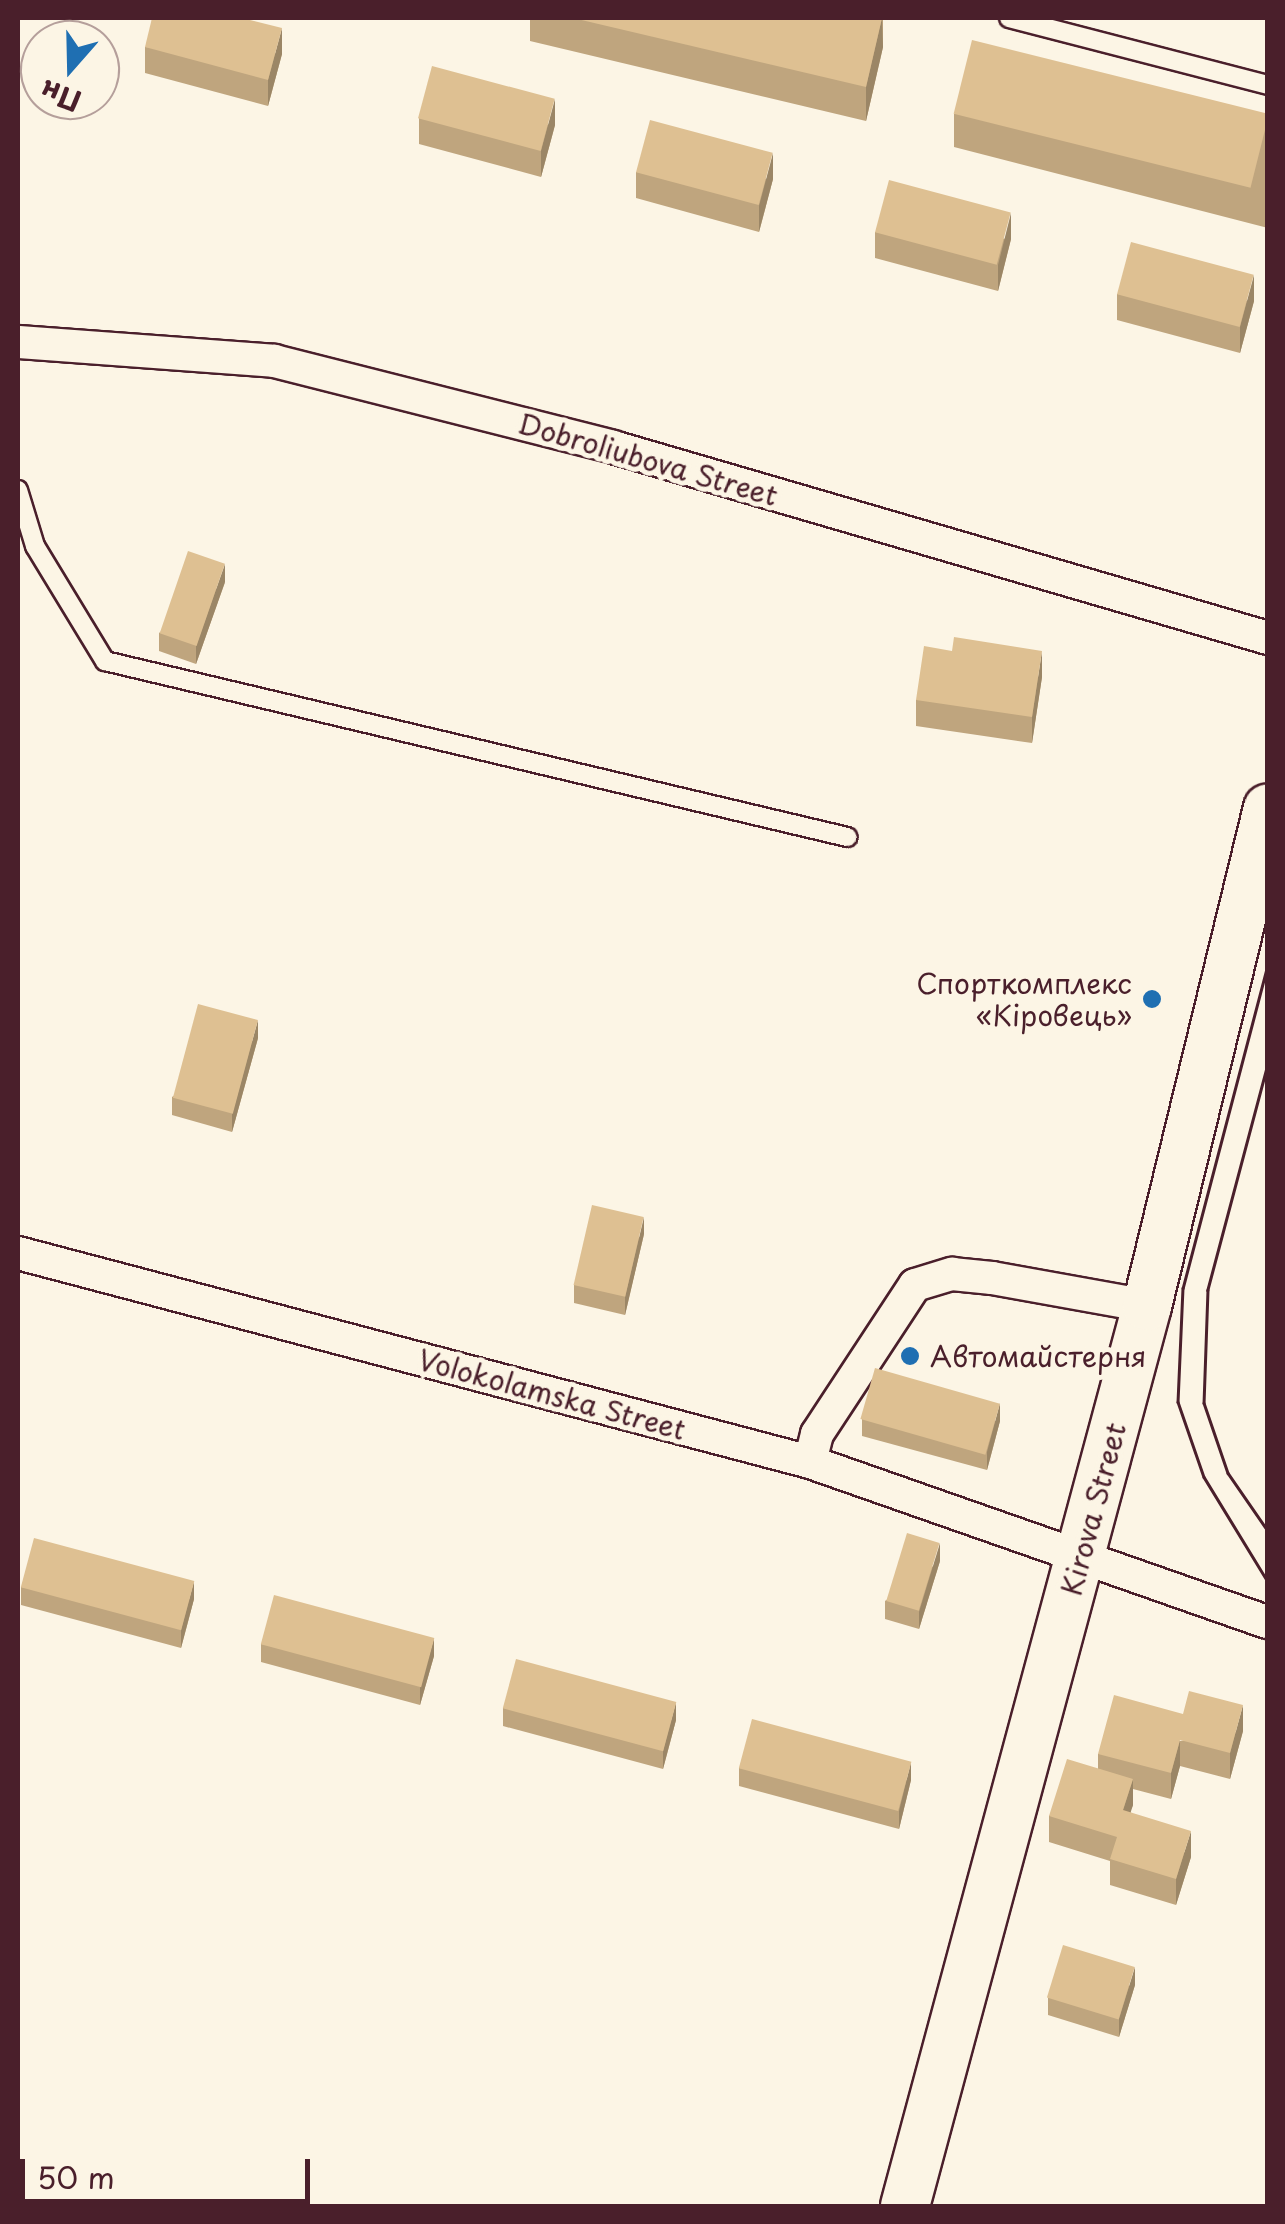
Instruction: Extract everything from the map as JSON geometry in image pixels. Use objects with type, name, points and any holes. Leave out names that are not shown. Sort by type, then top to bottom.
[{"type":"main road","name":"Kirova Street","points":[[905,2206],[1147,1306],[1268,808]]},
{"type":"street","name":"Dobroliubova Street","points":[[18,342],[274,361],[613,447],[1268,638]]},
{"type":"street","name":"Volokolamska Street","points":[[18,1253],[810,1462],[1268,1622]]},
{"type":"street","points":[[810,1462],[818,1434],[915,1285],[952,1274],[1147,1306]]},
{"type":"lane","points":[[1010,18],[1268,85]]},
{"type":"lane","points":[[18,490],[35,546],[106,661],[847,837]]},
{"type":"building","points":[[152,18],[242,18],[282,28],[268,80],[145,47]]},
{"type":"building","points":[[573,18],[882,18],[866,87]]},
{"type":"building","points":[[972,40],[1268,114],[1251,188],[954,114]]},
{"type":"building","points":[[432,66],[555,99],[541,151],[418,118]]},
{"type":"building","points":[[650,120],[773,153],[759,205],[636,172]]},
{"type":"building","points":[[889,180],[1011,213],[997,265],[875,232]]},
{"type":"building","points":[[1131,242],[1254,275],[1240,327],[1117,294]]},
{"type":"building","points":[[188,551],[225,564],[197,646],[160,633]]},
{"type":"building","points":[[954,637],[1042,651],[1032,717],[916,700],[924,646],[952,651]]},
{"type":"building","points":[[198,1004],[258,1020],[233,1114],[173,1098]]},
{"type":"building","points":[[592,1205],[644,1217],[625,1297],[574,1285]]},
{"type":"building","points":[[875,1368],[1000,1404],[985,1455],[860,1419]]},
{"type":"building","points":[[907,1533],[940,1543],[919,1611],[886,1601]]},
{"type":"building","points":[[34,1538],[194,1581],[181,1630],[21,1587]]},
{"type":"building","points":[[274,1595],[434,1638],[421,1687],[261,1644]]},
{"type":"building","points":[[516,1659],[676,1702],[663,1751],[503,1708]]},
{"type":"building","points":[[1189,1691],[1243,1705],[1230,1753],[1180,1740],[1171,1773],[1098,1754],[1114,1695],[1183,1714]]},
{"type":"building","points":[[752,1719],[911,1762],[898,1811],[739,1768]]},
{"type":"building","points":[[1067,1759],[1133,1779],[1123,1810],[1191,1831],[1176,1879],[1110,1859],[1117,1837],[1049,1816]]},
{"type":"building","points":[[1063,1945],[1135,1967],[1119,2020],[1047,1998]]},
{"type":"tram line","points":[[1268,965],[1183,1288],[1178,1402],[1204,1477],[1268,1582]]},
{"type":"tram line","points":[[1268,1064],[1208,1290],[1204,1403],[1228,1473],[1268,1531]]},
{"type":"place","name":"Спорткомплекс «Кіровець»","points":[[1152,999]]},
{"type":"place","name":"Автомайстерня","points":[[910,1356]]}]
